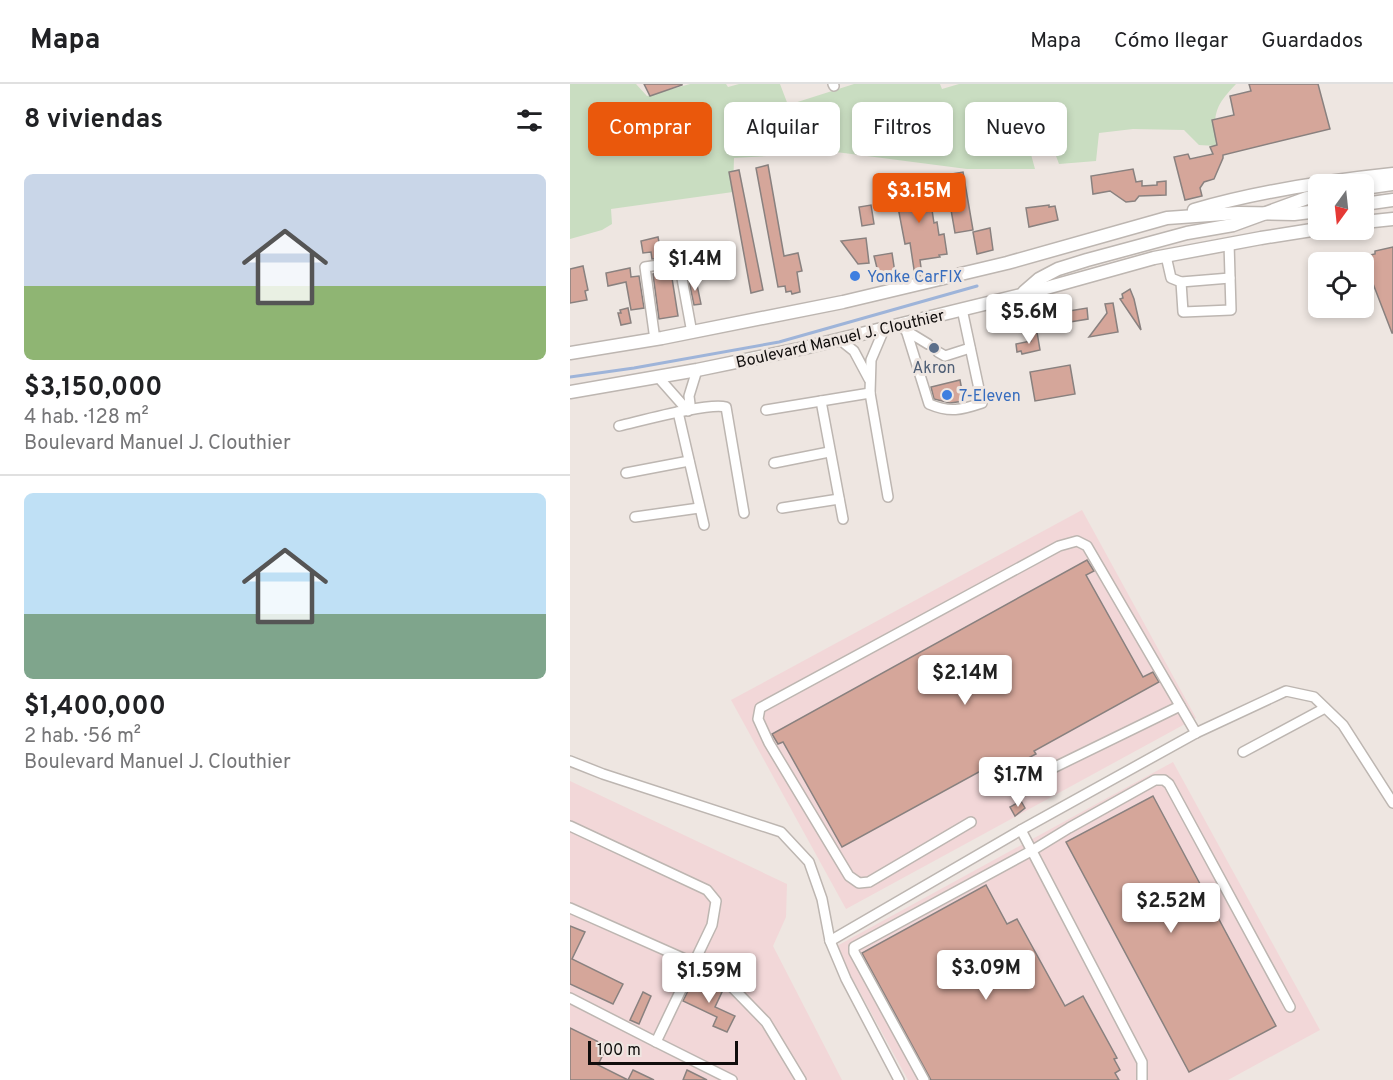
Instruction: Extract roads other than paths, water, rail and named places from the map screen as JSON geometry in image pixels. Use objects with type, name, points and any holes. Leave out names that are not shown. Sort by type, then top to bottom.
[{"type":"main road","points":[[1167,218],[1265,193],[1336,180],[1393,174]]},
{"type":"main road","points":[[1374,187],[1393,184]]},
{"type":"main road","points":[[1021,295],[1039,279],[1058,269],[1187,233],[1233,225],[1308,198]]},
{"type":"main road","points":[[1374,203],[1393,200]]},
{"type":"main road","name":"Boulevard Manuel J. Clouthier","points":[[570,354],[692,333],[913,286],[1007,263],[1167,218],[1229,213],[1280,215],[1308,212]]},
{"type":"main road","points":[[1374,221],[1393,219]]},
{"type":"main road","name":"Boulevard Manuel J. Clouthier","points":[[570,392],[697,370],[885,327],[903,328],[962,309],[1166,256],[1308,231]]},
{"type":"street","points":[[1180,282],[1183,312],[1231,310],[1229,243]]},
{"type":"street","points":[[1166,256],[1171,278],[1180,282],[1230,278]]},
{"type":"street","points":[[655,340],[645,267],[679,262],[692,333]]},
{"type":"street","points":[[903,328],[928,404],[943,411],[962,410],[982,403],[962,309]]},
{"type":"street","points":[[885,327],[871,360],[870,393],[888,497]]},
{"type":"street","points":[[903,328],[928,344]]},
{"type":"street","points":[[839,339],[854,351],[870,381]]},
{"type":"street","points":[[938,352],[945,356],[970,348]]},
{"type":"street","points":[[683,412],[690,404],[689,396],[697,370]]},
{"type":"street","points":[[658,377],[683,412],[689,461],[704,525]]},
{"type":"street","points":[[766,410],[870,393]]},
{"type":"street","points":[[820,401],[843,519]]},
{"type":"street","points":[[619,426],[721,405],[726,407],[744,513]]},
{"type":"street","points":[[774,464],[829,452]]},
{"type":"street","points":[[626,473],[689,461]]},
{"type":"street","points":[[782,508],[838,499]]},
{"type":"street","points":[[635,517],[699,508]]},
{"type":"street","points":[[971,822],[869,882],[859,883],[849,876],[769,743],[758,719],[760,708],[1059,546],[1077,541],[1087,546],[1196,733]]},
{"type":"street","points":[[830,941],[1021,830],[1196,733],[1286,690],[1314,697],[1343,725],[1393,803]]},
{"type":"street","points":[[1055,767],[1180,706]]},
{"type":"street","points":[[1243,752],[1325,708]]},
{"type":"street","points":[[570,761],[781,832],[809,862],[822,899],[830,941],[846,979],[899,1080]]},
{"type":"street","points":[[924,1080],[854,952],[854,947],[1033,850],[1155,780],[1164,780],[1169,784],[1290,1007]]},
{"type":"street","points":[[570,826],[707,890],[716,901],[712,925],[656,1042]]},
{"type":"street","points":[[1021,830],[1142,1062],[1142,1080]]},
{"type":"street","points":[[570,908],[694,963],[730,985],[766,1022],[801,1080]]},
{"type":"street","points":[[570,998],[732,1080]]},
{"type":"waterway","points":[[570,377],[779,342],[977,286]]},
{"type":"place","name":"Yonke CarFIX","points":[[855,276]]},
{"type":"place","name":"Akron","points":[[934,348]]},
{"type":"place","name":"7-Eleven","points":[[947,395]]}]
